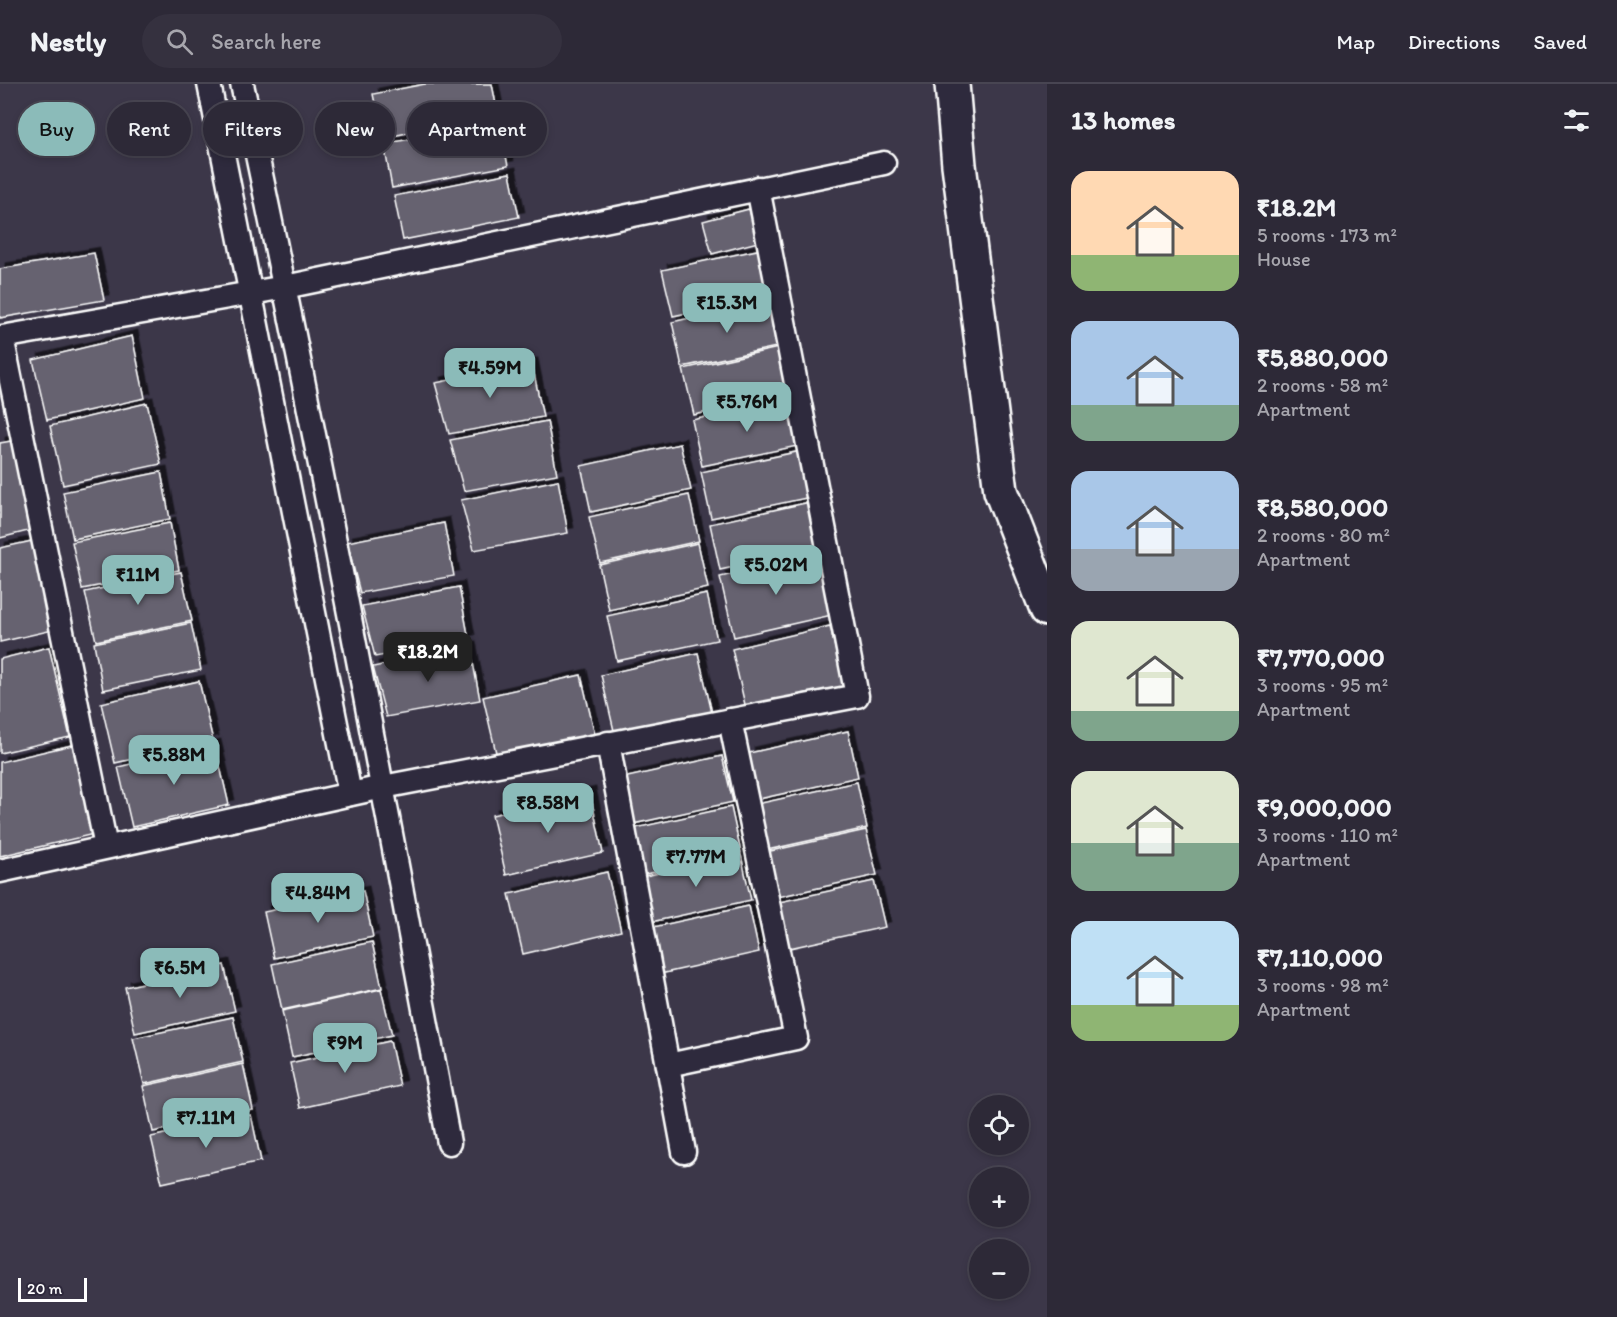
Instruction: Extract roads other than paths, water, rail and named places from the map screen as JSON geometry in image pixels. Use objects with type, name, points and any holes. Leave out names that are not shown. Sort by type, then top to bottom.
[{"type":"street","points":[[209,84],[350,794]]},
{"type":"street","points":[[242,84],[285,287],[450,1143]]},
{"type":"street","points":[[952,84],[959,165],[1001,491],[1047,609]]},
{"type":"street","points":[[106,847],[2,337],[285,287],[884,163]]},
{"type":"street","points":[[0,871],[383,787],[857,696],[758,188]]},
{"type":"street","points":[[668,1065],[796,1038],[730,720]]},
{"type":"street","points":[[608,743],[684,1152]]}]
